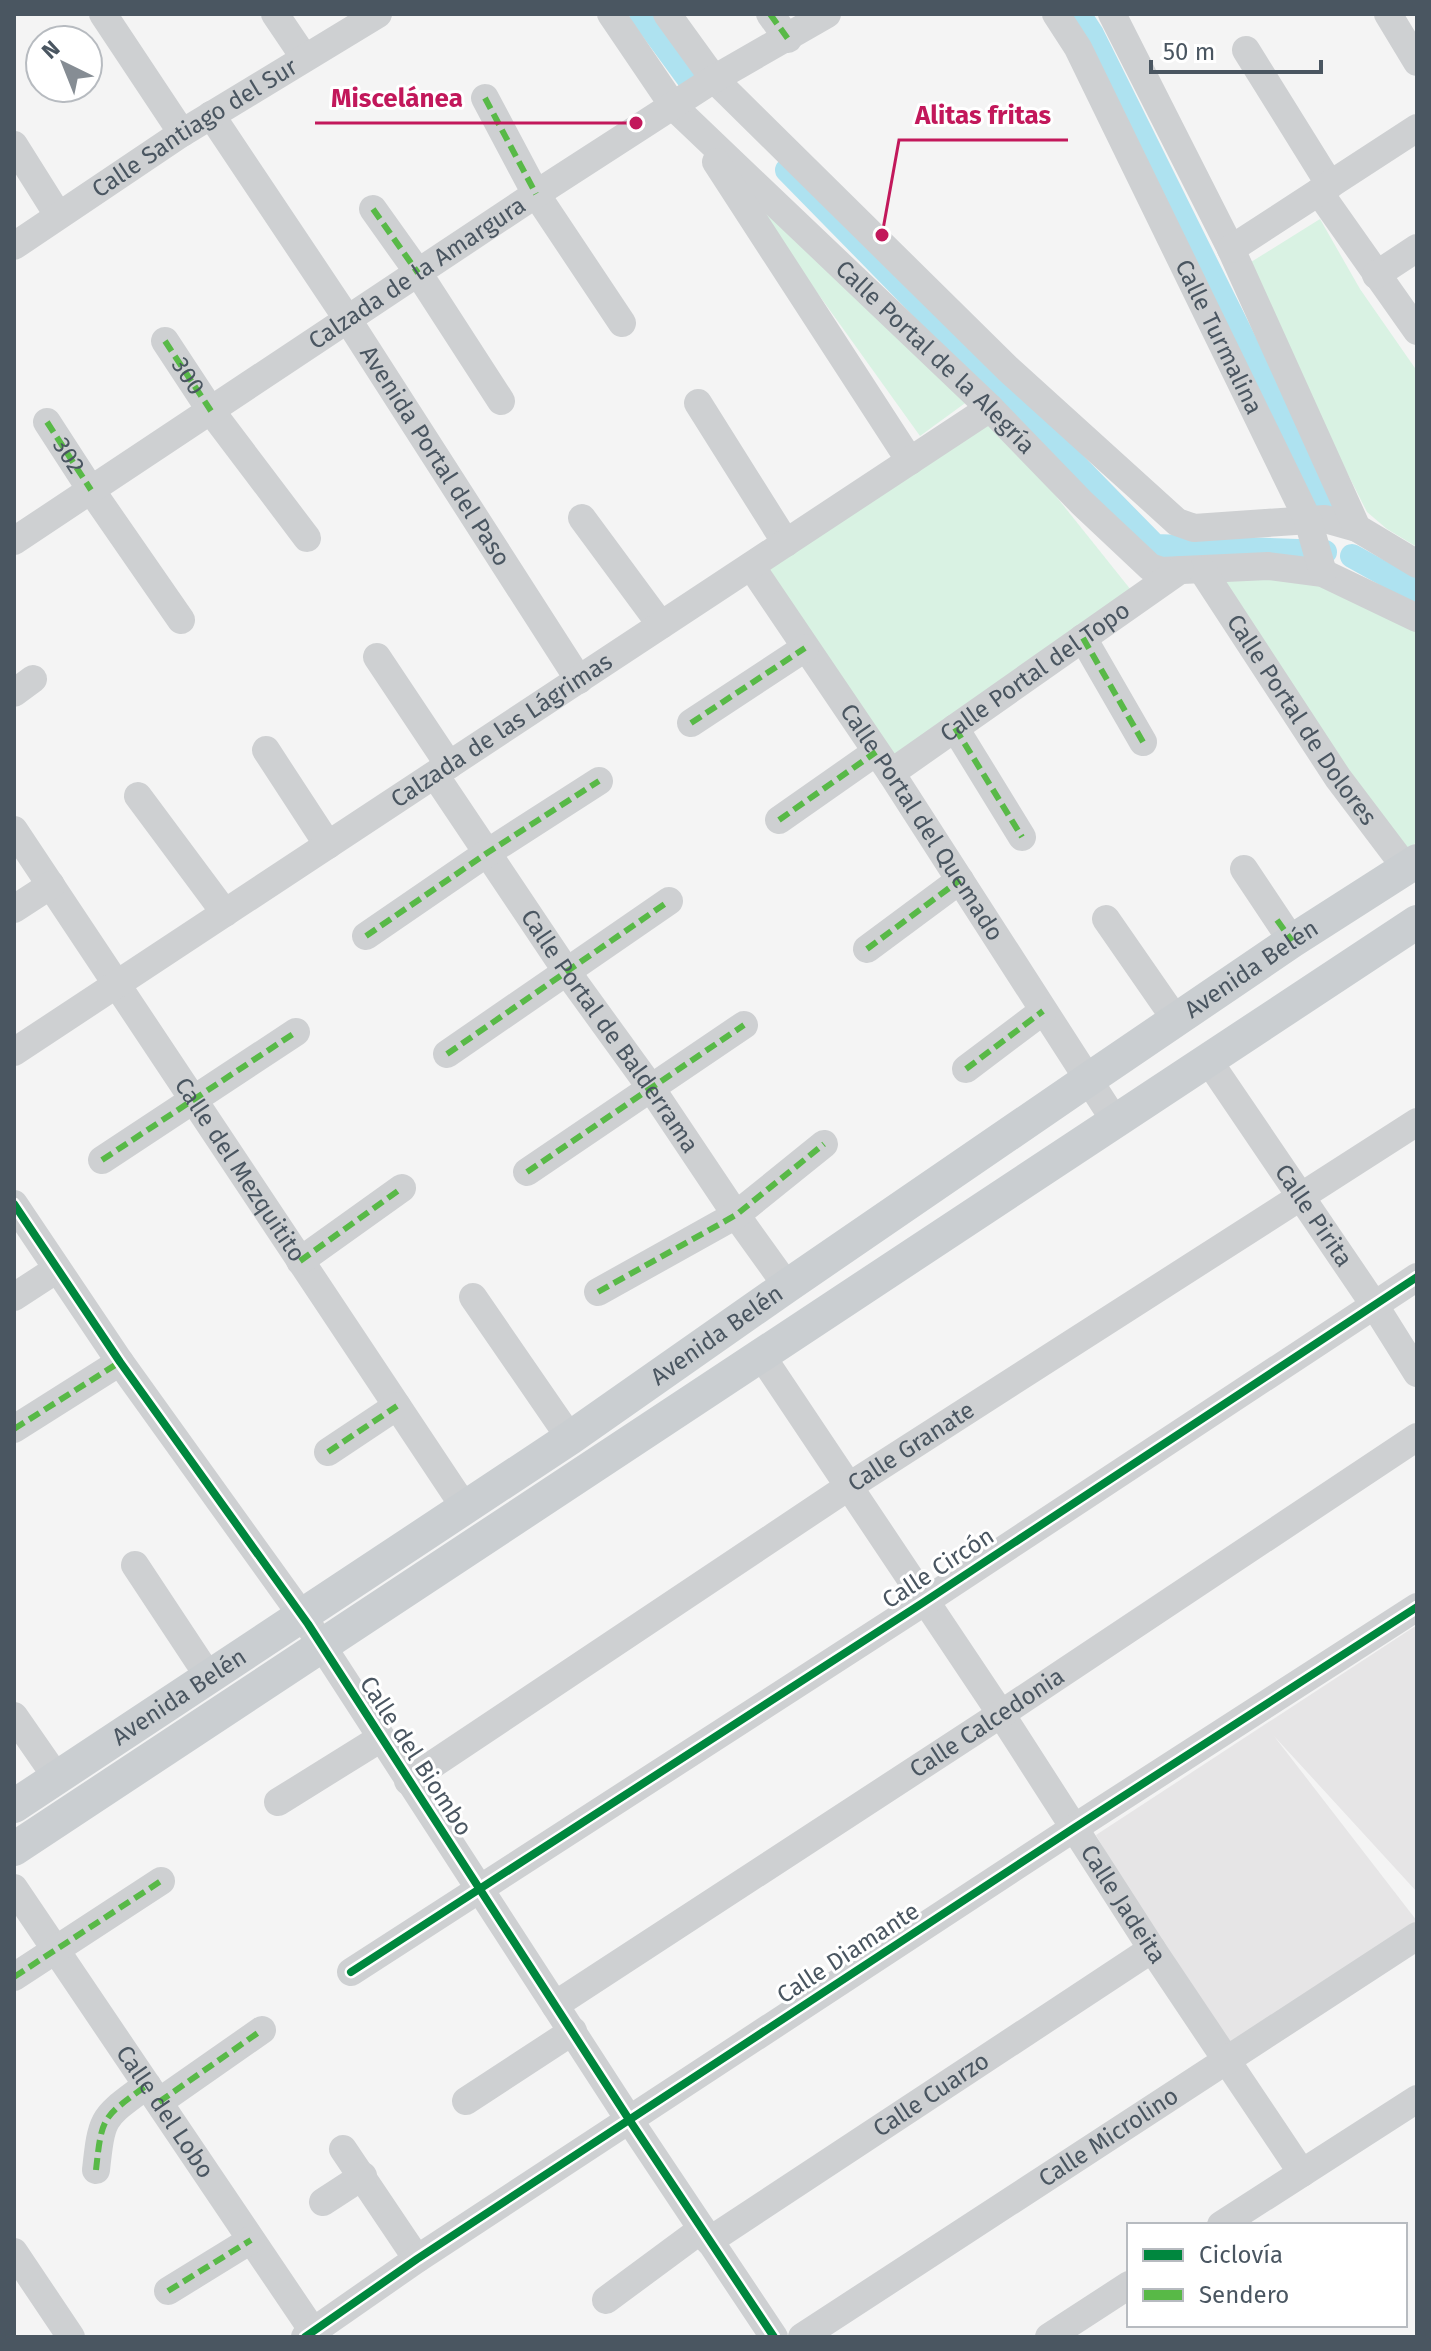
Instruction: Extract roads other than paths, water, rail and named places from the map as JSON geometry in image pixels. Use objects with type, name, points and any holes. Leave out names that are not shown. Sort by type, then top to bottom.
[{"type":"main road","name":"Avenida Belén","points":[[14,1806],[570,1438],[1089,1079],[1292,941],[1412,865]]},
{"type":"main road","name":"Avenida Belén","points":[[14,1849],[1417,922]]},
{"type":"street","points":[[103,14],[182,133]]},
{"type":"street","points":[[275,14],[304,57]]},
{"type":"street","name":"Calle Santiago del Sur","points":[[14,246],[182,133],[378,14]]},
{"type":"street","name":"Calle Portal de la Alegría","points":[[611,14],[682,114],[990,408],[1138,558],[1161,571],[1268,566],[1323,573]]},
{"type":"street","name":"Calle Portal de la Alegría","points":[[667,14],[714,79],[1008,369],[1177,522],[1194,528],[1308,520],[1334,521],[1357,528]]},
{"type":"street","points":[[770,14],[788,39]]},
{"type":"street","name":"Calzada de la Amargura","points":[[14,541],[536,194],[682,114],[714,79],[827,14]]},
{"type":"street","name":"Calle Turmalina","points":[[1056,14],[1078,48],[1308,520],[1323,573]]},
{"type":"street","name":"Calle Turmalina","points":[[1112,14],[1231,249],[1357,528]]},
{"type":"street","points":[[1388,14],[1417,62]]},
{"type":"street","points":[[1246,50],[1376,275],[1417,331]]},
{"type":"street","points":[[485,98],[536,194],[622,323]]},
{"type":"street","points":[[682,114],[910,461]]},
{"type":"street","name":"Avenida Portal del Paso","points":[[211,115],[348,320],[579,680]]},
{"type":"street","points":[[1231,249],[1417,128]]},
{"type":"street","points":[[14,145],[58,215]]},
{"type":"street","points":[[373,209],[501,401]]},
{"type":"street","points":[[1376,275],[1417,248]]},
{"type":"street","name":"300","points":[[165,341],[211,411],[307,538]]},
{"type":"street","points":[[698,403],[786,543]]},
{"type":"street","name":"Calzada de las Lágrimas","points":[[14,1052],[990,408]]},
{"type":"street","name":"302","points":[[47,422],[181,620]]},
{"type":"street","points":[[582,518],[661,625]]},
{"type":"street","points":[[1357,528],[1417,564]]},
{"type":"street","name":"Calle Portal del Quemado","points":[[751,566],[883,762],[1115,1121]]},
{"type":"street","name":"Calle Portal del Topo","points":[[779,820],[883,762],[955,728],[1083,638],[1191,570]]},
{"type":"street","name":"Calle Portal de Dolores","points":[[1191,570],[1338,778],[1412,865]]},
{"type":"street","points":[[1323,573],[1417,618]]},
{"type":"street","points":[[1083,638],[1143,742]]},
{"type":"street","points":[[691,723],[805,648]]},
{"type":"street","name":"Calle Portal de Balderrama","points":[[377,657],[487,853],[787,1286]]},
{"type":"street","points":[[955,728],[1022,837]]},
{"type":"street","points":[[266,750],[328,845]]},
{"type":"street","points":[[366,936],[599,781]]},
{"type":"street","points":[[138,796],[225,913]]},
{"type":"street","name":"Calle del Mezquitito","points":[[14,830],[465,1508]]},
{"type":"street","points":[[1244,869],[1292,941]]},
{"type":"street","points":[[867,949],[960,880]]},
{"type":"street","points":[[14,909],[51,885]]},
{"type":"street","points":[[447,1054],[669,901]]},
{"type":"street","points":[[1106,919],[1176,1020]]},
{"type":"street","points":[[966,1069],[1043,1011]]},
{"type":"street","points":[[527,1172],[744,1025]]},
{"type":"street","points":[[102,1160],[296,1032]]},
{"type":"street","name":"Calle Pirita","points":[[1208,1060],[1417,1373]]},
{"type":"street","name":"Calle Granate","points":[[408,1781],[848,1487],[1417,1122]]},
{"type":"street","points":[[598,1292],[736,1215],[824,1144]]},
{"type":"street","points":[[300,1261],[402,1188]]},
{"type":"street","name":"Calle del Biombo","points":[[14,1204],[120,1362],[302,1614],[408,1781],[774,2337]]},
{"type":"street","points":[[14,1297],[57,1269]]},
{"type":"street","name":"Calle Circón","points":[[351,1972],[924,1602],[1417,1277]]},
{"type":"street","points":[[473,1297],[570,1438]]},
{"type":"street","name":"Calle Jadeita","points":[[761,1355],[1302,2173]]},
{"type":"street","points":[[14,1429],[120,1362]]},
{"type":"street","points":[[328,1452],[397,1406]]},
{"type":"street","name":"Calle Calcedonia","points":[[555,2005],[1001,1714],[1417,1437]]},
{"type":"street","points":[[135,1565],[209,1677]]},
{"type":"street","name":"Calle Diamante","points":[[311,2335],[417,2259],[1417,1607]]},
{"type":"street","points":[[14,1716],[57,1778]]},
{"type":"street","points":[[278,1802],[381,1738]]},
{"type":"street","points":[[14,1977],[161,1881]]},
{"type":"street","name":"Calle del Lobo","points":[[14,1888],[251,2240],[311,2335]]},
{"type":"street","name":"Calle Microlino","points":[[802,2337],[1417,1936]]},
{"type":"street","name":"Calle Cuarzo","points":[[606,2300],[1152,1949]]},
{"type":"street","points":[[96,2170],[103,2121],[116,2108],[153,2093],[262,2030]]},
{"type":"street","points":[[466,2101],[573,2031]]},
{"type":"street","points":[[1224,2223],[1417,2099]]},
{"type":"street","points":[[343,2149],[417,2259]]},
{"type":"street","points":[[323,2202],[363,2176]]},
{"type":"street","points":[[168,2291],[251,2240]]},
{"type":"street","points":[[14,2252],[71,2337]]},
{"type":"street","points":[[1049,2337],[1127,2286]]},
{"type":"waterway","points":[[641,14],[693,85]]},
{"type":"waterway","points":[[1079,14],[1092,34],[1331,515]]},
{"type":"waterway","points":[[787,170],[1155,546],[1325,552]]},
{"type":"waterway","points":[[1352,556],[1417,592]]},
{"type":"place","name":"Miscelánea","points":[[636,123]]},
{"type":"place","name":"Alitas fritas","points":[[882,235]]}]
